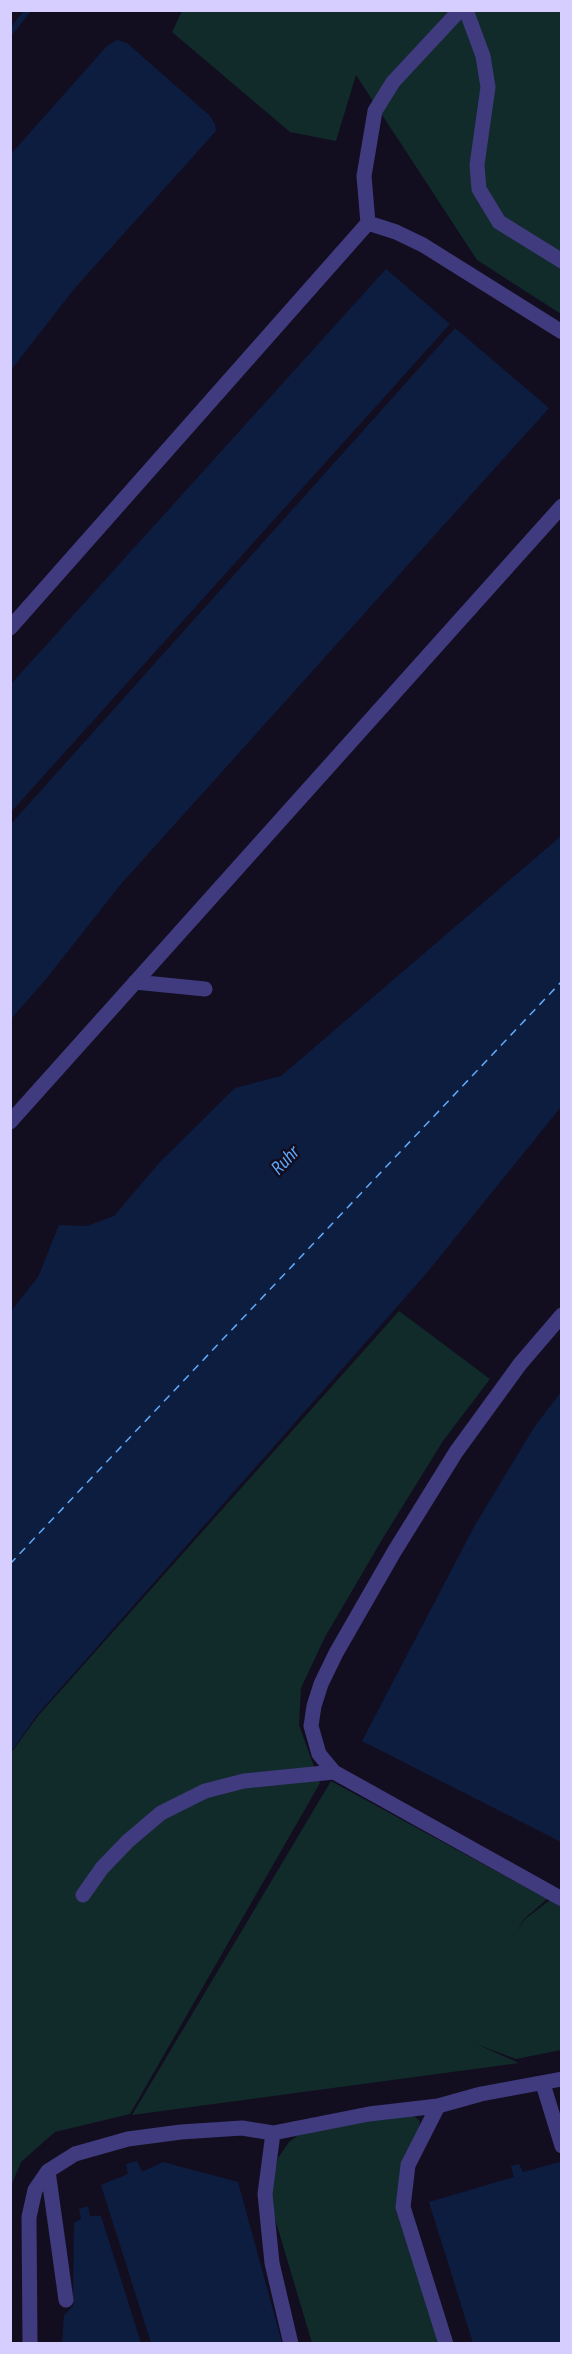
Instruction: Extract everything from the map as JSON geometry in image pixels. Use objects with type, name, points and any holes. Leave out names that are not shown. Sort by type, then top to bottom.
[{"type":"lane","points":[[10,628],[368,223],[364,176],[375,111],[393,82],[460,10]]},
{"type":"lane","points":[[466,10],[483,56],[488,87],[477,165],[479,189],[499,222],[561,261]]},
{"type":"lane","points":[[368,223],[396,232],[423,245],[561,332]]},
{"type":"lane","points":[[10,1122],[561,506]]},
{"type":"lane","points":[[135,982],[205,989]]},
{"type":"lane","points":[[561,1316],[520,1364],[456,1452],[394,1552],[336,1653],[321,1684],[311,1726],[319,1754],[334,1772],[561,1899]]},
{"type":"lane","points":[[83,1895],[102,1868],[128,1841],[161,1813],[205,1791],[244,1782],[334,1772]]},
{"type":"lane","points":[[30,2343],[29,2217],[34,2190],[48,2171],[75,2154],[128,2139],[242,2128],[273,2133],[369,2114],[438,2106],[481,2094],[561,2079]]},
{"type":"lane","points":[[543,2084],[561,2146]]},
{"type":"lane","points":[[438,2106],[408,2164],[403,2207],[446,2343]]},
{"type":"lane","points":[[273,2133],[265,2194],[272,2263],[291,2343]]},
{"type":"lane","points":[[48,2171],[66,2300]]},
{"type":"green space","points":[[182,11],[561,11],[561,314],[477,260],[356,75],[336,141],[290,132],[172,32]]},
{"type":"green space","points":[[399,1311],[490,1379],[443,1441],[383,1538],[325,1637],[301,1688],[299,1725],[320,1783],[130,2114],[55,2132],[21,2162],[11,2186],[11,1753],[38,1716]]},
{"type":"green space","points":[[331,1781],[547,1899],[523,1920],[517,1932],[524,1920],[550,1900],[561,1907],[561,2050],[516,2059],[476,2044],[519,2063],[132,2115]]},
{"type":"green space","points":[[405,2114],[414,2116],[420,2121],[399,2182],[441,2343],[312,2343],[273,2212],[271,2183],[278,2158],[289,2142],[300,2134]]},
{"type":"water","points":[[117,40],[127,43],[210,116],[216,131],[74,289],[11,370],[11,154],[107,46]]},
{"type":"water","points":[[386,269],[450,324],[11,812],[11,684]]},
{"type":"water","points":[[455,328],[549,408],[121,884],[46,979],[11,1019],[11,824]]},
{"type":"water","name":"Ruhr","points":[[561,836],[561,1107],[425,1275],[37,1715],[11,1752],[11,1311],[38,1277],[59,1225],[87,1226],[114,1216],[159,1163],[235,1088],[281,1076]]},
{"type":"water","points":[[561,1392],[562,1842],[362,1741],[475,1525],[535,1426]]},
{"type":"water","points":[[137,2161],[142,2172],[163,2162],[238,2182],[282,2343],[151,2343],[101,2185],[128,2174],[126,2164]]},
{"type":"water","points":[[560,2162],[561,2343],[473,2343],[429,2202],[514,2177],[511,2166],[519,2164],[523,2172]]},
{"type":"water","points":[[88,2206],[90,2216],[101,2216],[141,2343],[62,2343],[64,2315],[73,2306],[74,2223],[81,2219],[79,2209]]},
{"type":"waterway","points":[[10,33],[28,10]]},
{"type":"ferry route","points":[[10,1564],[562,981]]}]
